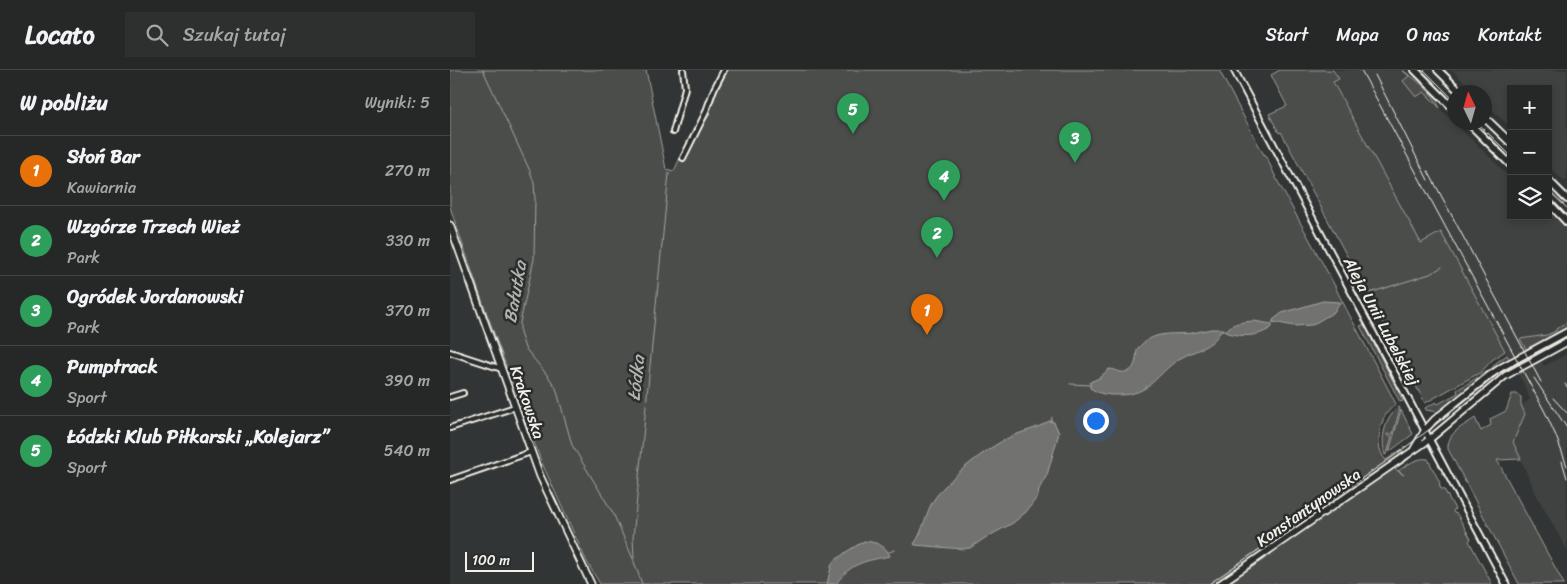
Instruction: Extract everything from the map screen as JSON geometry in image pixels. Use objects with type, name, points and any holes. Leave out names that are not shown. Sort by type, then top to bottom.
[{"type":"main road","points":[[1415,70],[1447,102]]},
{"type":"main road","points":[[1438,70],[1453,85]]},
{"type":"main road","points":[[1492,124],[1507,139]]},
{"type":"main road","points":[[1476,130],[1507,161]]},
{"type":"main road","points":[[1552,184],[1567,199]]},
{"type":"main road","points":[[1552,206],[1567,222]]},
{"type":"main road","name":"Krakowska","points":[[450,225],[531,452],[591,584]]},
{"type":"main road","name":"Konstantynowska","points":[[1411,452],[1434,420],[1485,379],[1502,367],[1567,332]]},
{"type":"main road","name":"Konstantynowska","points":[[1220,584],[1430,439],[1498,381],[1567,342]]},
{"type":"street","points":[[673,132],[685,88],[683,70]]},
{"type":"street","points":[[683,158],[724,70]]},
{"type":"street","name":"Aleja Unii Lubelskiej","points":[[1234,70],[1506,584]]},
{"type":"street","points":[[450,352],[502,369]]},
{"type":"street","points":[[450,398],[463,393]]},
{"type":"street","points":[[450,428],[515,407]]},
{"type":"street","points":[[450,480],[531,452]]},
{"type":"shaded area","points":[[450,70],[646,70],[666,169],[674,171],[680,158],[684,159],[688,155],[696,135],[708,117],[717,91],[728,70],[1219,70],[1396,404],[1389,410],[1381,427],[1379,443],[1383,457],[1386,460],[1402,449],[1404,452],[1389,463],[1394,468],[1408,458],[1395,469],[1398,471],[1416,460],[1428,459],[1441,489],[1444,489],[1455,509],[1453,511],[1457,514],[1471,539],[1469,541],[1492,584],[600,584],[587,562],[541,461],[450,207]]},
{"type":"shaded area","points":[[1280,70],[1333,70],[1339,79],[1333,82],[1421,243],[1441,232],[1505,351],[1492,360],[1481,372],[1425,403],[1281,132],[1279,133],[1269,114],[1287,106],[1271,75]]},
{"type":"shaded area","points":[[1335,70],[1402,70],[1409,76],[1404,81],[1417,97],[1423,92],[1447,115],[1447,130],[1462,130],[1507,174],[1507,220],[1552,220],[1552,215],[1567,229],[1567,326],[1509,359],[1441,232],[1421,244],[1334,82],[1339,79]]},
{"type":"shaded area","points":[[1402,70],[1429,91],[1440,108],[1424,92],[1416,97],[1403,81],[1409,76]]},
{"type":"shaded area","points":[[1452,70],[1567,70],[1567,180],[1564,181],[1552,170],[1552,85],[1507,85],[1507,124],[1492,110],[1492,85],[1467,85]]},
{"type":"shaded area","points":[[1323,301],[1340,302],[1334,312],[1312,325],[1294,326],[1273,322],[1282,313]]},
{"type":"shaded area","points":[[1254,321],[1271,324],[1272,327],[1262,333],[1251,335],[1233,334],[1226,331],[1235,324]]},
{"type":"shaded area","points":[[1567,322],[1567,327],[1526,349],[1520,339],[1547,335],[1556,331],[1556,329]]},
{"type":"shaded area","points":[[1365,324],[1403,401],[1400,402],[1360,326]]},
{"type":"shaded area","points":[[1211,329],[1223,330],[1212,342],[1171,365],[1146,388],[1130,394],[1111,395],[1090,388],[1090,382],[1099,378],[1109,369],[1121,372],[1130,371],[1134,365],[1137,349],[1143,343],[1156,336],[1192,333]]},
{"type":"shaded area","points":[[1567,354],[1567,550],[1537,496],[1513,442],[1525,414],[1521,405],[1530,400],[1523,382],[1517,373],[1541,360],[1544,366]]},
{"type":"shaded area","points":[[1507,355],[1509,359],[1488,372],[1438,412],[1426,410],[1425,408],[1436,402],[1438,404],[1458,393],[1457,390],[1491,369]]},
{"type":"shaded area","points":[[1512,394],[1517,394],[1521,397],[1521,405],[1525,414],[1513,442],[1521,459],[1497,460],[1564,584],[1519,584],[1448,449],[1448,443],[1453,434],[1475,418],[1481,431],[1491,425],[1490,419],[1506,411]]},
{"type":"shaded area","points":[[1399,407],[1393,434],[1387,434],[1387,436],[1392,436],[1387,454],[1385,455],[1383,442],[1385,429],[1390,417]]},
{"type":"shaded area","points":[[1401,410],[1413,434],[1389,452]]},
{"type":"shaded area","points":[[1049,421],[1054,422],[1059,433],[1047,475],[1039,489],[1038,496],[1026,512],[1013,523],[970,548],[962,549],[914,544],[935,498],[959,472],[1000,442]]},
{"type":"shaded area","points":[[864,541],[880,545],[886,549],[890,556],[874,559],[853,567],[836,584],[827,584],[832,563]]},
{"type":"waterway","name":"Bałutka","points":[[483,70],[534,183],[534,259],[520,323],[520,333],[525,348],[556,388],[572,445],[613,513],[634,561]]},
{"type":"waterway","name":"Łódka","points":[[634,558],[633,538],[669,173]]},
{"type":"waterway","points":[[1366,294],[1430,274],[1442,267]]},
{"type":"waterway","points":[[1070,384],[1090,385]]},
{"type":"waterway","points":[[1051,422],[1052,417]]},
{"type":"waterway","points":[[889,552],[895,550]]},
{"type":"waterway","name":"Łódka","points":[[634,562],[642,584]]},
{"type":"tram line","points":[[1424,70],[1447,93]]},
{"type":"tram line","points":[[1485,130],[1507,152]]},
{"type":"tram line","points":[[1552,194],[1567,208]]},
{"type":"tram line","points":[[1209,584],[1391,458],[1500,373],[1567,336]]},
{"type":"railway","points":[[1361,70],[1545,412],[1567,466]]},
{"type":"railway","points":[[1375,75],[1428,180]]},
{"type":"railway","points":[[1428,171],[1541,382]]},
{"type":"railway","points":[[1534,378],[1567,428]]},
{"type":"railway","points":[[1553,398],[1567,413]]},
{"type":"railway","points":[[1562,461],[1567,478]]},
{"type":"place","name":"Łódzki Klub Piłkarski „Kolejarz”","points":[[853,134]]},
{"type":"place","name":"Ogródek Jordanowski","points":[[1075,163]]},
{"type":"place","name":"Pumptrack","points":[[944,201]]},
{"type":"place","name":"Wzgórze Trzech Wież","points":[[937,258]]},
{"type":"place","name":"Słoń Bar","points":[[927,335]]}]
